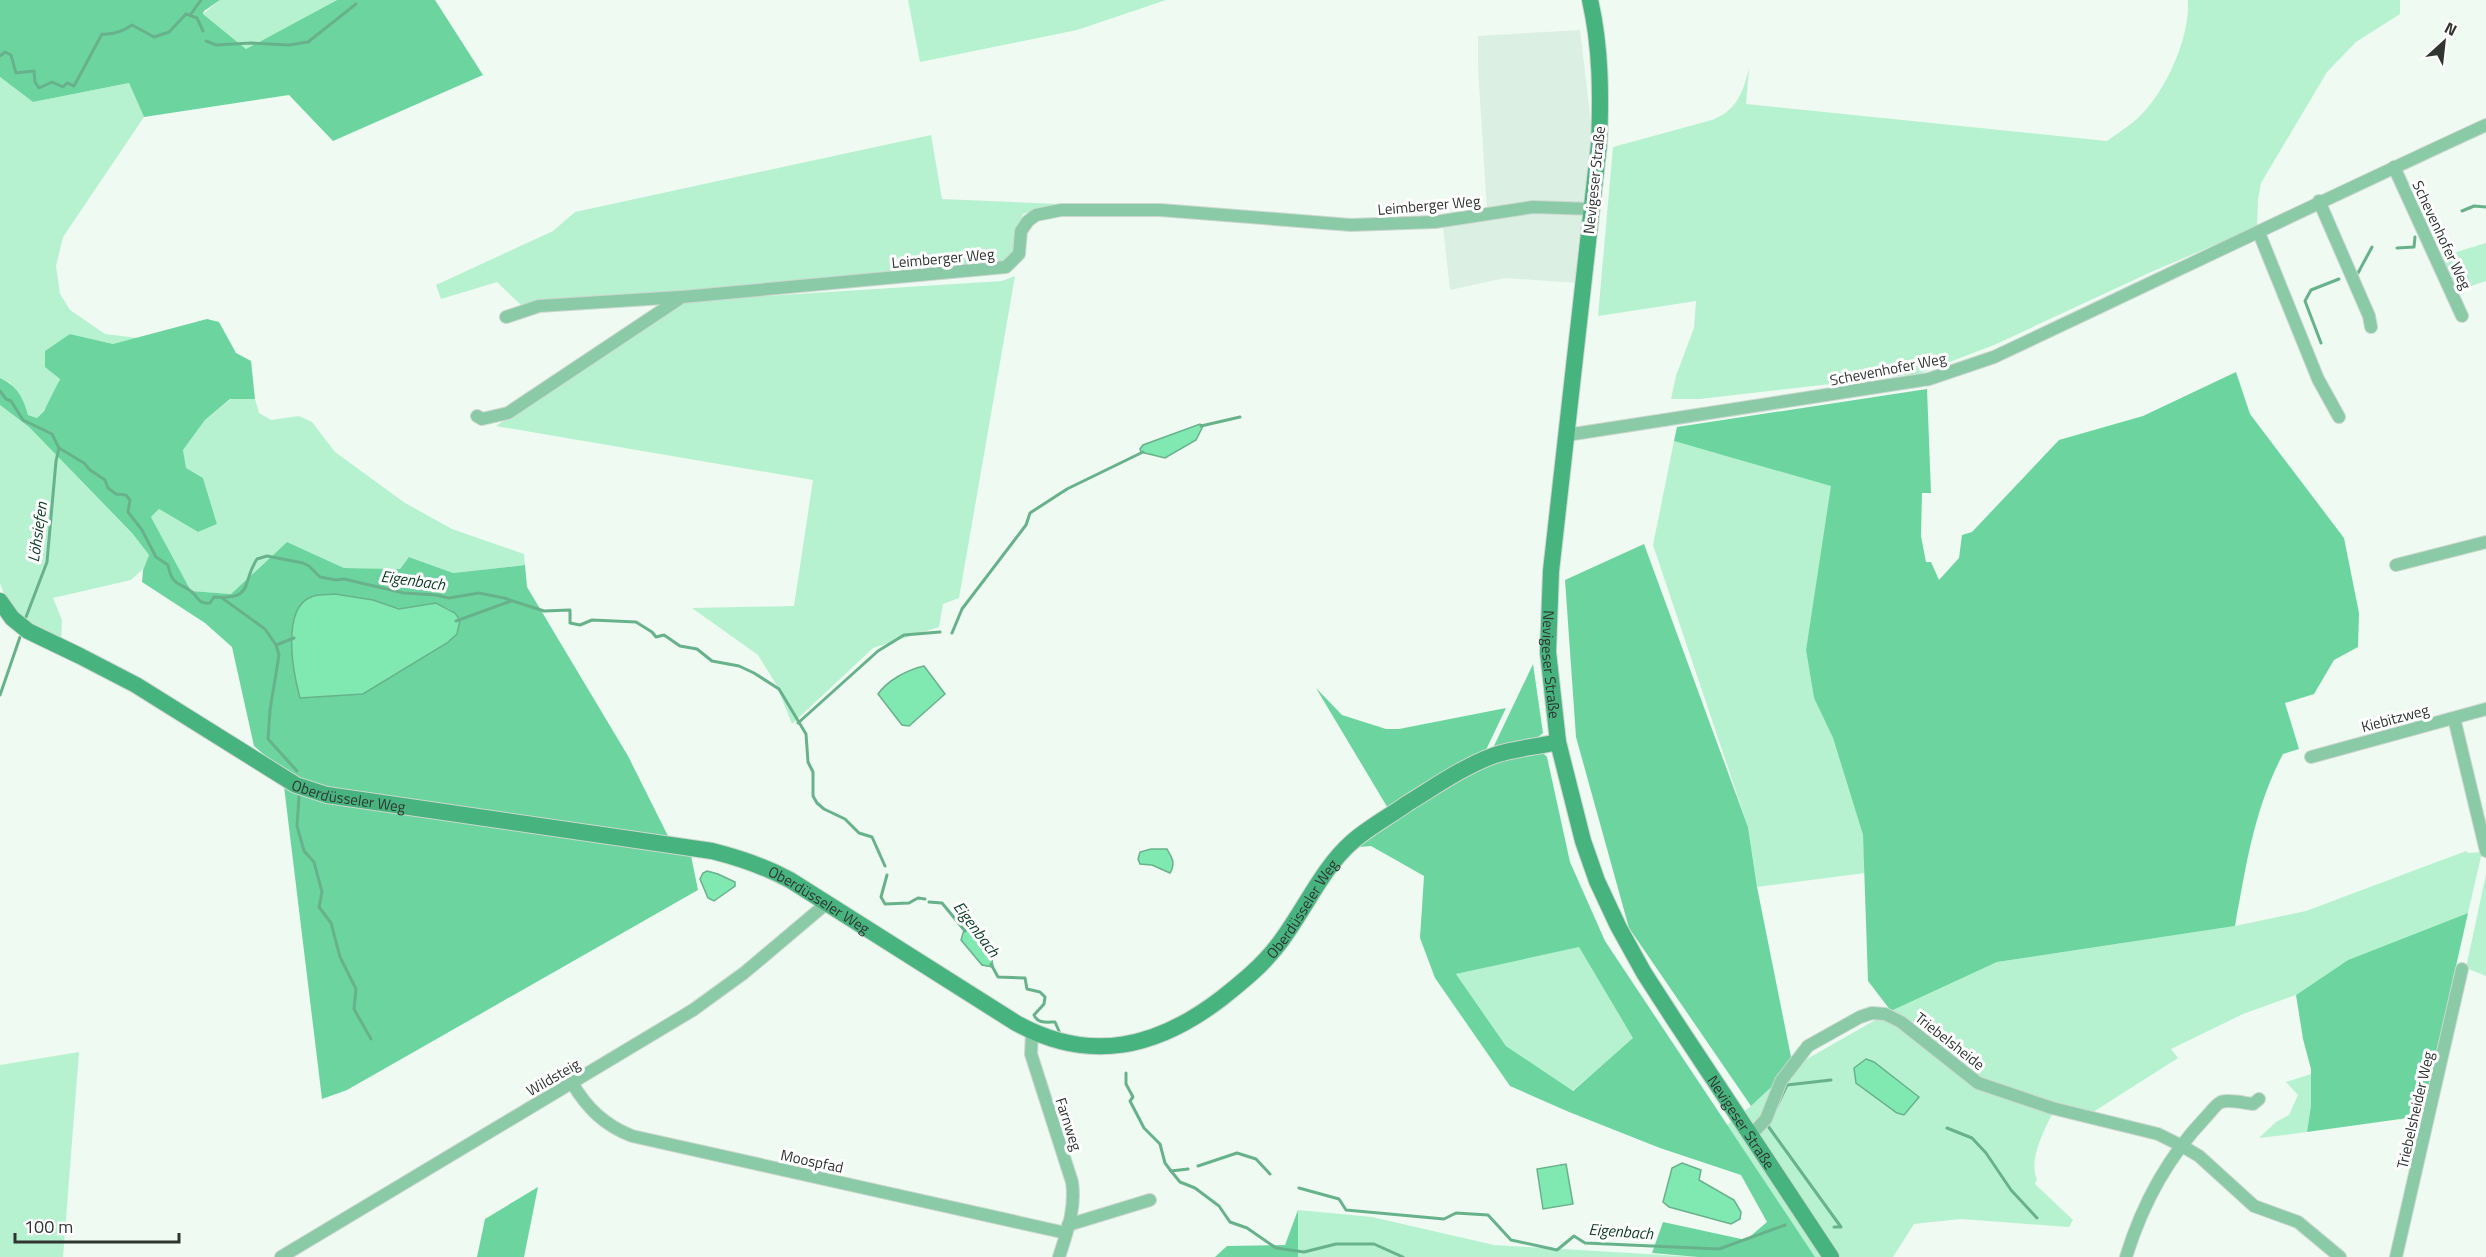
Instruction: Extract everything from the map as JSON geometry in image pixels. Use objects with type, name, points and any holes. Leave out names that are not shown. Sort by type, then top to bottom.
[{"type":"street","name":"Nevigeser Straße","points":[[1590,0],[1597,29],[1602,89],[1599,144],[1551,571],[1548,652],[1558,742],[1583,841],[1597,881],[1618,926],[1644,973],[1831,1257]]},
{"type":"street","name":"Schevenhofer Weg","points":[[1567,435],[1883,388],[1950,374],[1994,357],[2259,232],[2319,201],[2486,126]]},
{"type":"street","name":"Schevenhofer Weg","points":[[2394,167],[2462,316]]},
{"type":"street","points":[[2319,201],[2369,316],[2371,327]]},
{"type":"street","name":"Leimberger Weg","points":[[477,416],[482,419],[508,413],[682,297],[1006,267],[1019,254],[1021,231],[1036,214],[1061,210],[1160,210],[1351,225],[1435,222],[1533,207],[1592,209]]},
{"type":"street","points":[[2259,232],[2318,379],[2339,417]]},
{"type":"street","points":[[506,317],[539,306],[682,297]]},
{"type":"street","points":[[2396,565],[2486,542]]},
{"type":"street","name":"Oberdüsseler Weg","points":[[0,601],[12,618],[28,631],[136,685],[296,785],[327,795],[712,851],[765,867],[1032,1032],[1080,1046],[1107,1048],[1156,1037],[1212,1005],[1250,976],[1277,947],[1332,866],[1358,837],[1470,765],[1509,750],[1558,742]]},
{"type":"street","name":"Kiebitzweg","points":[[2311,757],[2486,709]]},
{"type":"street","points":[[2454,718],[2486,851]]},
{"type":"street","name":"Wildsteig","points":[[281,1257],[693,1010],[744,973],[826,903]]},
{"type":"street","name":"Triebelsheider Weg","points":[[2396,1257],[2462,969]]},
{"type":"street","name":"Triebelsheide","points":[[1751,1135],[1766,1119],[1778,1088],[1804,1049],[1852,1021],[1877,1012],[1901,1022],[1978,1083],[2052,1108],[2158,1134],[2182,1146],[2199,1156],[2254,1206],[2298,1222],[2340,1257]]},
{"type":"street","name":"Farnweg","points":[[1032,1032],[1031,1054],[1072,1182],[1074,1209],[1059,1257]]},
{"type":"street","name":"Moospfad","points":[[572,1083],[582,1100],[596,1115],[618,1130],[632,1136],[1067,1229]]},
{"type":"street","points":[[2126,1257],[2146,1204],[2189,1134],[2218,1104],[2225,1101],[2253,1104],[2259,1099]]},
{"type":"street","points":[[1067,1229],[1150,1200]]},
{"type":"shaded area","points":[[0,0],[220,0],[203,14],[246,49],[337,0],[435,0],[483,75],[333,141],[289,95],[144,117],[129,83],[33,102],[0,77]]},
{"type":"shaded area","points":[[220,0],[337,0],[246,49],[203,14]]},
{"type":"shaded area","points":[[908,0],[1166,0],[1077,30],[920,62]]},
{"type":"shaded area","points":[[2188,0],[2400,0],[2400,14],[2356,42],[2327,72],[2261,183],[2257,227],[2151,272],[1994,345],[1918,374],[1700,399],[1671,399],[1676,376],[1694,328],[1696,301],[1598,316],[1613,147],[1721,116],[1738,100],[1749,68],[1746,104],[2107,141],[2141,115],[2160,91],[2181,46],[2188,14]]},
{"type":"shaded area","points":[[1580,30],[1593,140],[1578,283],[1505,278],[1450,290],[1443,227],[1487,210],[1478,36]]},
{"type":"shaded area","points":[[0,77],[33,102],[129,83],[144,117],[63,237],[56,266],[60,294],[70,310],[105,334],[138,338],[113,344],[70,334],[56,390],[37,418],[28,415],[10,383],[0,378]]},
{"type":"shaded area","points":[[931,135],[942,199],[1058,204],[1023,214],[1017,233],[1016,250],[999,267],[522,306],[497,282],[441,299],[436,285],[553,231],[575,212]]},
{"type":"shaded area","points":[[2486,243],[2486,281],[2456,291],[2440,257]]},
{"type":"shaded area","points":[[1015,276],[959,598],[943,604],[939,627],[873,648],[792,724],[776,684],[758,655],[692,608],[794,606],[813,480],[496,426],[686,301],[1002,281]]},
{"type":"shaded area","points":[[207,319],[219,322],[236,353],[251,361],[255,399],[230,399],[205,420],[183,450],[186,468],[203,478],[217,524],[198,532],[159,509],[151,517],[191,591],[231,594],[287,542],[344,568],[400,569],[409,557],[453,573],[525,565],[527,587],[628,756],[670,840],[691,856],[698,890],[347,1090],[322,1099],[282,770],[254,746],[232,647],[205,623],[142,582],[143,570],[149,555],[132,533],[29,427],[0,405],[0,378],[18,393],[28,415],[37,418],[44,411],[60,379],[45,367],[45,351],[70,334],[113,344]],"holes":[[[373,600],[397,608],[440,606],[447,608],[460,620],[300,698],[296,683],[291,635]]]},
{"type":"shaded area","points":[[2236,372],[2250,414],[2344,538],[2359,613],[2358,647],[2334,660],[2314,694],[2285,703],[2299,749],[2283,754],[2265,796],[2252,838],[2235,926],[1997,962],[1891,1011],[1868,981],[1863,835],[1833,738],[1814,698],[1806,650],[1831,486],[1674,441],[1677,427],[1927,389],[1931,493],[1922,493],[1921,536],[1926,562],[1931,562],[1939,580],[1959,558],[1962,535],[1972,532],[2059,440],[2143,416]]},
{"type":"shaded area","points":[[231,399],[255,399],[259,413],[271,420],[299,416],[312,422],[335,452],[405,503],[452,529],[524,554],[525,565],[452,573],[410,557],[400,569],[344,568],[287,542],[231,594],[191,591],[151,517],[159,509],[198,532],[217,524],[203,478],[185,468],[183,450],[205,420]]},
{"type":"shaded area","points":[[0,405],[29,427],[132,533],[149,555],[143,569],[131,580],[53,598],[62,620],[61,642],[29,626],[8,605],[0,583]]},
{"type":"shaded area","points":[[1200,424],[1203,426],[1196,440],[1165,458],[1141,452],[1143,445]]},
{"type":"shaded area","points":[[1674,441],[1832,485],[1806,650],[1814,698],[1833,738],[1863,835],[1865,873],[1757,887],[1748,827],[1653,545]]},
{"type":"shaded area","points":[[1644,544],[1748,827],[1757,887],[1793,1067],[1751,1106],[1629,928],[1576,737],[1565,580]]},
{"type":"shaded area","points":[[335,594],[373,600],[399,609],[436,603],[455,613],[460,620],[457,634],[447,643],[363,694],[300,698],[292,658],[292,628],[296,614],[302,604],[311,597]]},
{"type":"shaded area","points":[[1533,664],[1543,733],[1537,738],[1492,750]]},
{"type":"shaded area","points":[[924,666],[945,694],[909,726],[902,725],[878,694],[898,676]]},
{"type":"shaded area","points":[[1316,688],[1342,715],[1386,729],[1399,729],[1506,708],[1485,752],[1389,810]]},
{"type":"shaded area","points":[[1543,753],[1547,757],[1570,862],[1605,941],[1815,1257],[1698,1257],[1652,1253],[1663,1222],[1746,1240],[1767,1222],[1741,1175],[1660,1148],[1510,1086],[1435,978],[1420,938],[1424,876],[1371,846],[1360,847],[1349,855],[1358,844],[1484,764]],"holes":[[[1579,947],[1633,1038],[1573,1091],[1506,1046],[1456,974]]]},
{"type":"shaded area","points":[[1167,849],[1173,863],[1170,873],[1152,865],[1140,864],[1138,859],[1140,852]]},
{"type":"shaded area","points":[[2466,851],[2468,853],[2482,852],[2468,913],[2348,960],[2296,995],[2243,1014],[2171,1049],[2178,1058],[2090,1114],[2053,1113],[2036,1155],[2034,1164],[2037,1179],[2035,1184],[2073,1220],[2069,1227],[1961,1219],[1914,1224],[1893,1257],[1815,1257],[1727,1125],[1793,1067],[1891,1011],[1997,962],[2235,926],[2306,911]]},
{"type":"shaded area","points":[[707,871],[735,882],[735,886],[714,901],[708,898],[700,879]]},
{"type":"shaded area","points":[[2486,874],[2486,976],[2466,968]]},
{"type":"shaded area","points":[[2468,913],[2422,1116],[2307,1132],[2311,1105],[2311,1069],[2303,1039],[2296,995],[2348,960]]},
{"type":"shaded area","points":[[964,930],[977,931],[991,953],[993,967],[982,965],[961,940]]},
{"type":"shaded area","points":[[1579,946],[1634,1038],[1572,1091],[1506,1046],[1456,974]]},
{"type":"shaded area","points":[[79,1052],[63,1257],[0,1257],[0,1065]]},
{"type":"shaded area","points":[[1866,1059],[1874,1062],[1919,1097],[1904,1115],[1897,1113],[1856,1083],[1854,1068]]},
{"type":"shaded area","points":[[2311,1074],[2311,1105],[2307,1132],[2259,1138],[2276,1122],[2289,1115],[2298,1095],[2286,1082]]},
{"type":"shaded area","points":[[1682,1163],[1701,1170],[1699,1180],[1734,1200],[1741,1212],[1740,1219],[1731,1224],[1669,1207],[1663,1202],[1672,1168]]},
{"type":"shaded area","points":[[1566,1164],[1573,1204],[1543,1209],[1537,1169]]},
{"type":"shaded area","points":[[538,1187],[524,1257],[477,1257],[485,1219]]},
{"type":"shaded area","points":[[1298,1210],[1372,1217],[1494,1245],[1698,1257],[1298,1257]]},
{"type":"shaded area","points":[[1298,1210],[1298,1257],[1215,1257],[1227,1246],[1285,1245]]},
{"type":"waterway","points":[[191,14],[201,0]]},
{"type":"waterway","points":[[206,41],[216,45],[251,43],[289,45],[308,42],[356,4]]},
{"type":"waterway","points":[[0,56],[5,52],[11,55],[16,73],[34,71],[35,82],[39,88],[52,82],[63,87],[67,83],[74,86],[102,34],[125,30],[132,25],[154,37],[169,32],[186,14],[197,18],[203,31]]},
{"type":"waterway","points":[[2462,211],[2474,206],[2486,207]]},
{"type":"waterway","points":[[2397,248],[2414,247],[2415,237]]},
{"type":"waterway","points":[[2358,273],[2372,247]]},
{"type":"waterway","points":[[2321,343],[2305,301],[2311,290],[2339,279]]},
{"type":"waterway","name":"Eigenbach","points":[[0,391],[6,399],[11,401],[23,420],[52,434],[59,448],[84,463],[105,480],[108,488],[116,494],[126,495],[130,500],[128,512],[142,530],[156,557],[168,565],[175,582],[190,590],[202,602],[210,603],[214,597],[236,596],[241,593],[257,559],[267,556],[303,563],[320,577],[344,579],[404,593],[449,598],[479,593],[504,598],[544,611],[570,610],[570,623],[580,625],[592,620],[636,622],[656,637],[664,635],[680,646],[697,649],[712,661],[739,666],[754,673],[779,689],[806,734],[808,762],[813,772],[813,796],[817,803],[845,819],[859,833],[872,837],[885,866]]},
{"type":"waterway","points":[[1201,426],[1240,417]]},
{"type":"waterway","name":"Löhsiefen","points":[[26,617],[47,562],[59,448]]},
{"type":"waterway","points":[[952,633],[962,609],[1026,525],[1030,513],[1067,489],[1143,452]]},
{"type":"waterway","points":[[222,598],[265,629],[276,645],[294,638]]},
{"type":"waterway","points":[[456,621],[511,601]]},
{"type":"waterway","points":[[798,723],[878,651],[904,635],[940,632]]},
{"type":"waterway","name":"Löhsiefen","points":[[0,695],[20,637]]},
{"type":"waterway","points":[[276,645],[279,655],[268,739],[297,771]]},
{"type":"waterway","points":[[299,797],[297,826],[304,851],[314,862],[322,892],[319,907],[331,923],[340,957],[356,989],[354,1009],[371,1039]]},
{"type":"waterway","name":"Eigenbach","points":[[887,875],[881,897],[885,904],[909,903],[918,898],[925,899]]},
{"type":"waterway","name":"Eigenbach","points":[[929,902],[942,903],[965,931]]},
{"type":"waterway","name":"Eigenbach","points":[[991,964],[998,977],[1025,978],[1027,989],[1040,992],[1045,997],[1044,1004],[1034,1015],[1040,1021],[1055,1022],[1059,1031]]},
{"type":"waterway","name":"Eigenbach","points":[[1126,1073],[1126,1084],[1133,1097],[1130,1101],[1144,1128],[1160,1144],[1165,1163],[1171,1171],[1188,1169]]},
{"type":"waterway","name":"Eigenbach","points":[[1777,1106],[1787,1085],[1831,1080]]},
{"type":"waterway","name":"Eigenbach","points":[[1769,1123],[1768,1126],[1841,1227],[1834,1227]]},
{"type":"waterway","name":"Eigenbach","points":[[1947,1128],[1972,1138],[1986,1153],[2011,1190],[2037,1218]]},
{"type":"waterway","name":"Eigenbach","points":[[1198,1166],[1237,1153],[1256,1159],[1270,1174]]},
{"type":"waterway","points":[[1171,1171],[1180,1182],[1195,1188],[1219,1206],[1230,1222],[1247,1228],[1276,1248],[1304,1252],[1336,1244],[1374,1244],[1403,1257]]},
{"type":"waterway","name":"Eigenbach","points":[[1299,1188],[1339,1199],[1346,1210],[1444,1219],[1456,1213],[1488,1215],[1511,1240],[1557,1250],[1574,1236],[1585,1243],[1719,1249],[1785,1225]]}]
